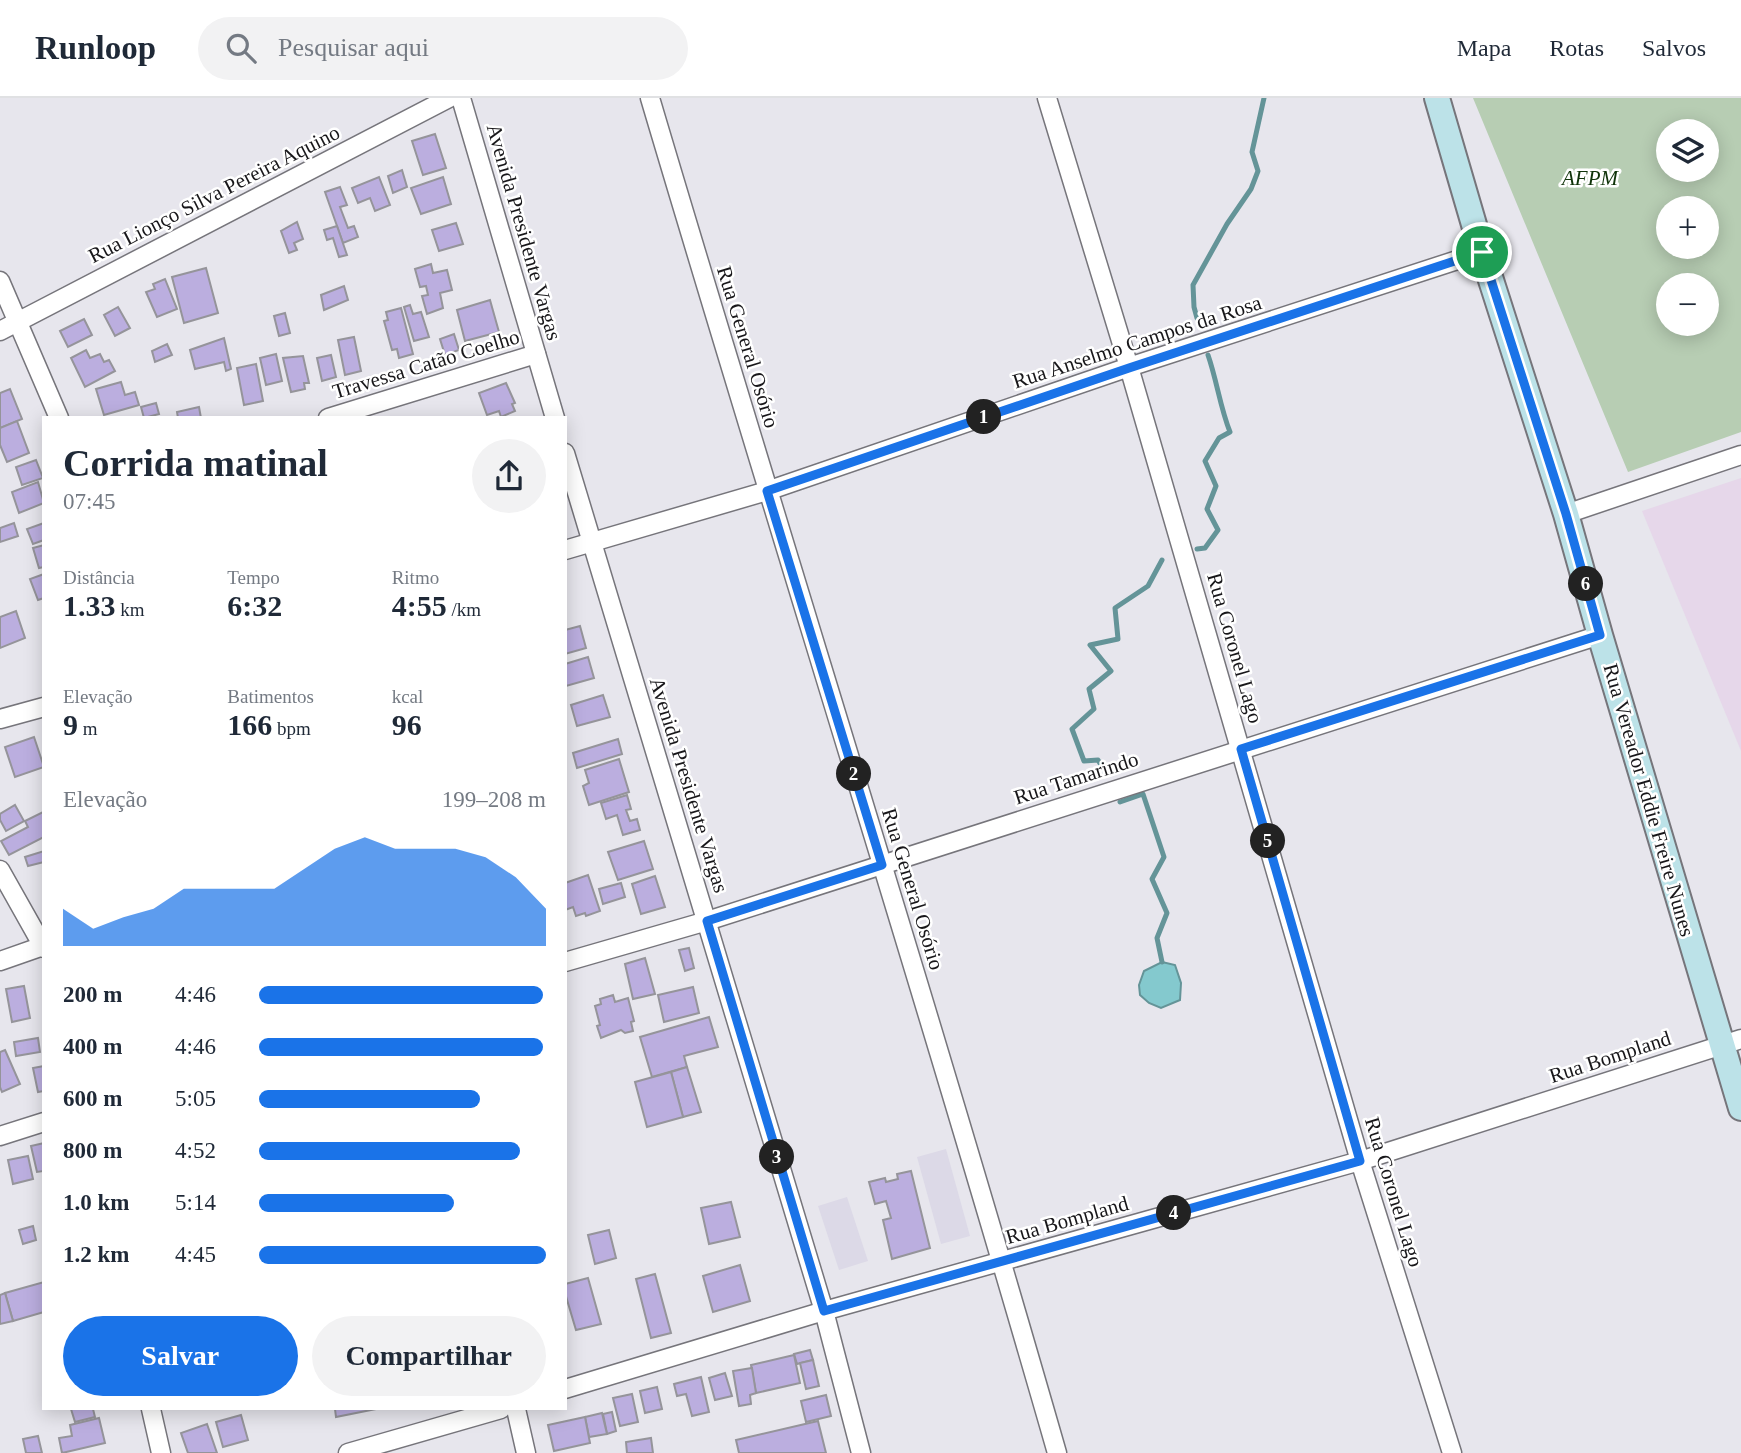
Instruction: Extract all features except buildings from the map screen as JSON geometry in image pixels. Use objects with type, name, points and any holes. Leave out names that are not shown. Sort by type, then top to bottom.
[{"type":"street","name":"Rua Lionço Silva Pereira Aquino","points":[[0,331],[449,98]]},
{"type":"street","name":"Avenida Presidente Vargas","points":[[461,98],[554,416]]},
{"type":"street","name":"Rua General Osório","points":[[650,98],[1002,1262],[1056,1453]]},
{"type":"street","name":"Rua Coronel Lago","points":[[1047,98],[1129,368],[1360,1161],[1452,1453]]},
{"type":"street","name":"Rua Vereador Eddie Freire Nunes","points":[[1437,98],[1482,252],[1566,514],[1600,635],[1731,1042],[1741,1108]]},
{"type":"street","name":"Rua Anselmo Campos da Rosa","points":[[567,549],[767,491],[1482,252]]},
{"type":"street","points":[[0,282],[59,416]]},
{"type":"street","name":"Travessa Catão Coelho","points":[[335,416],[537,354]]},
{"type":"street","points":[[1566,514],[1741,455]]},
{"type":"street","name":"Avenida Presidente Vargas","points":[[567,460],[824,1311],[861,1453]]},
{"type":"street","name":"Rua Tamarindo","points":[[567,961],[707,921],[1600,635]]},
{"type":"street","points":[[0,719],[42,707]]},
{"type":"street","points":[[0,870],[42,945]]},
{"type":"street","points":[[0,961],[42,947]]},
{"type":"street","name":"Rua Bompland","points":[[567,1388],[824,1311],[1360,1161],[1731,1042]]},
{"type":"street","points":[[0,1136],[42,1123]]},
{"type":"street","points":[[151,1410],[161,1453]]},
{"type":"street","points":[[348,1453],[498,1410]]},
{"type":"street","points":[[516,1410],[526,1453]]},
{"type":"shaded area","points":[[1741,478],[1741,751],[1642,511]]},
{"type":"shaded area","points":[[946,1149],[970,1236],[941,1244],[917,1157]]},
{"type":"shaded area","points":[[847,1197],[868,1261],[839,1270],[818,1206]]},
{"type":"green space","name":"AFPM","points":[[1473,98],[1741,98],[1741,432],[1628,472]]},
{"type":"water","points":[[1162,962],[1175,965],[1181,983],[1180,1000],[1161,1008],[1140,995],[1139,985],[1144,971]]},
{"type":"waterway","points":[[1197,318],[1193,285],[1227,224],[1251,189],[1258,171],[1252,152],[1264,98]]},
{"type":"waterway","points":[[1197,549],[1205,548],[1218,530],[1207,509],[1216,486],[1205,461],[1219,438],[1230,432],[1208,355]]},
{"type":"waterway","points":[[1104,770],[1098,760],[1084,761],[1072,729],[1094,709],[1089,689],[1111,671],[1090,645],[1118,639],[1115,608],[1148,586],[1162,560]]},
{"type":"waterway","points":[[1120,802],[1143,794],[1164,857],[1152,879],[1167,913],[1157,938],[1162,962]]},
{"type":"route","points":[[1482,252],[1566,514],[1600,635],[1241,749],[1360,1161],[824,1311],[707,921],[882,865],[767,491],[1482,252]]}]
